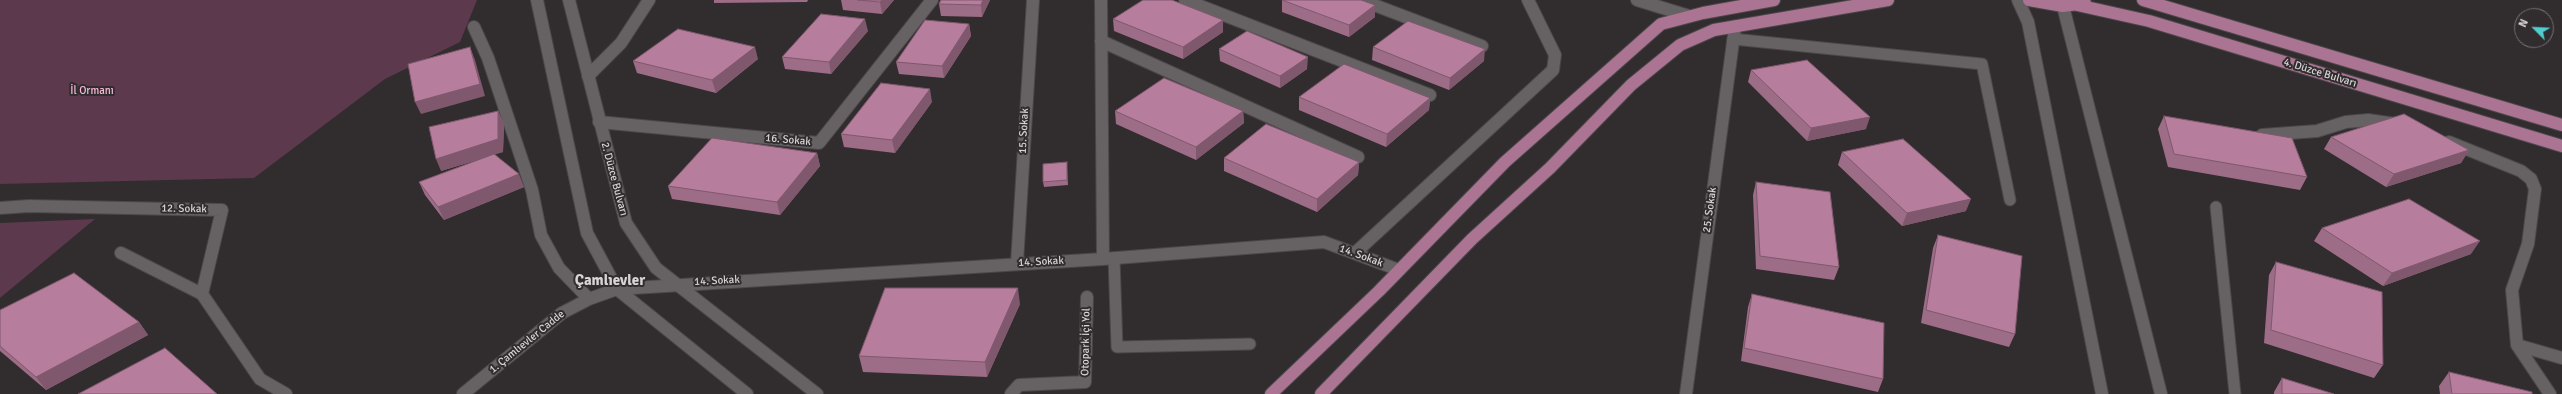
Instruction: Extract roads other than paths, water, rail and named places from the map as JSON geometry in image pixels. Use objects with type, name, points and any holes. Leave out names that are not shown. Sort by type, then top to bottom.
[{"type":"main road","points":[[1271,394],[1399,270],[1506,162],[1661,24],[1689,16],[1774,0]]},
{"type":"main road","points":[[1321,394],[1472,239],[1550,168],[1631,85],[1680,45],[1714,30],[1734,33],[1888,0]]},
{"type":"main road","points":[[2029,0],[2063,6],[2077,5],[2090,0]]},
{"type":"main road","name":"4. Düzce Bulvarı","points":[[2143,0],[2562,125]]},
{"type":"main road","name":"4. Düzce Bulvarı","points":[[2077,5],[2149,21],[2562,146]]},
{"type":"street","points":[[537,0],[587,232],[618,290],[747,394]]},
{"type":"street","name":"2. Düzce Bulvarı","points":[[569,0],[626,223],[656,268],[817,394]]},
{"type":"street","points":[[588,76],[621,43],[649,0]]},
{"type":"street","name":"16. Sokak","points":[[599,122],[819,143],[932,0]]},
{"type":"street","name":"15. Sokak","points":[[1017,263],[1033,0]]},
{"type":"street","points":[[1101,0],[1108,258]]},
{"type":"street","points":[[1185,0],[1430,95]]},
{"type":"street","points":[[1361,0],[1482,46]]},
{"type":"street","points":[[1355,253],[1460,155],[1548,77],[1553,70],[1555,55],[1528,0]]},
{"type":"street","points":[[1637,0],[1689,16]]},
{"type":"street","points":[[2018,0],[2028,22],[2102,394]]},
{"type":"street","points":[[2063,6],[2160,394]]},
{"type":"street","points":[[474,28],[488,58],[532,190],[541,235],[559,268],[589,299]]},
{"type":"street","name":"25. Sokak","points":[[1686,394],[1734,33]]},
{"type":"street","points":[[1101,41],[1358,157]]},
{"type":"street","points":[[2248,135],[2283,135],[2317,131],[2346,122],[2368,120],[2387,122],[2407,128]]},
{"type":"street","points":[[2435,137],[2487,155],[2522,171],[2531,179],[2535,189],[2528,244],[2512,290],[2516,345],[2550,394]]},
{"type":"street","name":"12. Sokak","points":[[0,208],[29,206],[222,210],[202,294]]},
{"type":"street","name":"14. Sokak","points":[[618,290],[677,284],[1108,258],[1324,242],[1399,270]]},
{"type":"street","points":[[121,253],[202,294],[260,379],[286,394]]},
{"type":"street","name":"1. Çamlıevler Cadde","points":[[463,394],[562,313],[589,299],[618,290]]},
{"type":"street","name":"Otopark İçi Yol","points":[[1011,394],[1020,385],[1085,382],[1087,297]]},
{"type":"street","points":[[2516,345],[2562,358]]},
{"type":"lane","points":[[1734,33],[1982,64],[2010,200]]},
{"type":"lane","points":[[2216,206],[2235,394]]},
{"type":"lane","points":[[1108,258],[1117,348],[1250,344]]},
{"type":"district","name":"Çamlıevler","points":[[610,281]]},
{"type":"park label","name":"İl Ormanı","points":[[92,91]]}]
